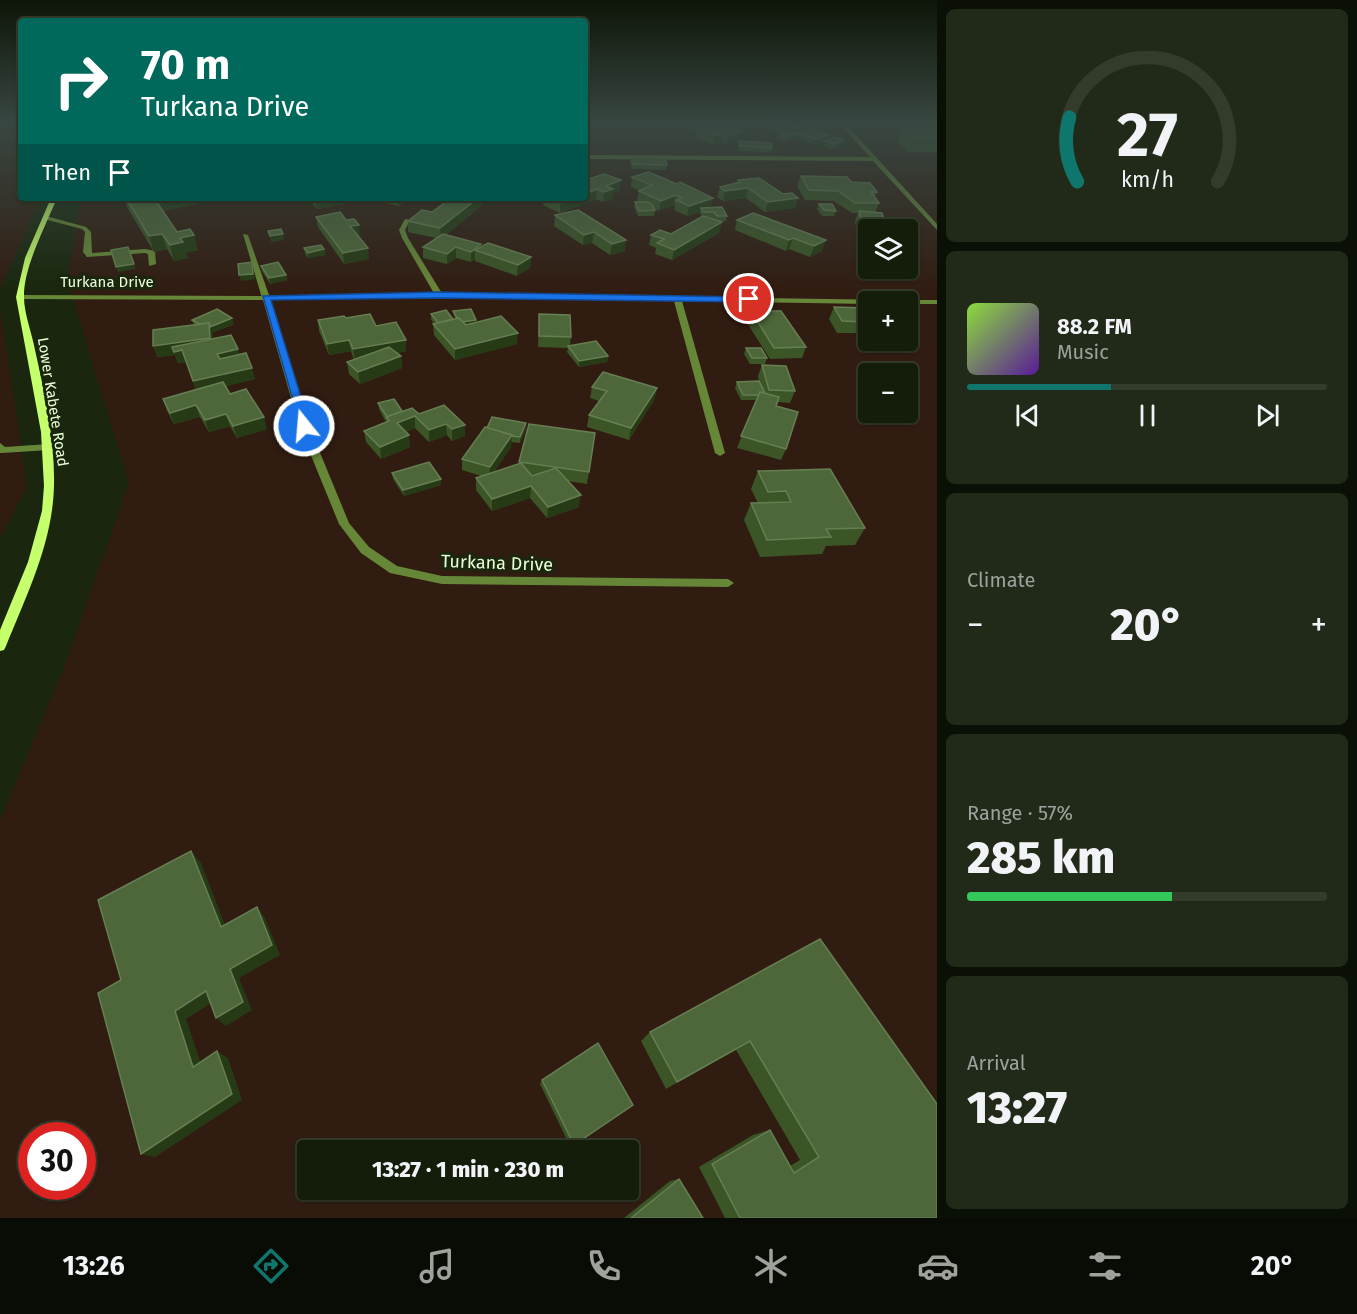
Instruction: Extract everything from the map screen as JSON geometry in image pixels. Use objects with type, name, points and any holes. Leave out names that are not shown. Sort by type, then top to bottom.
[{"type":"main road","name":"Lower Kabete Road","points":[[0,646],[40,542],[51,483],[49,447],[20,297],[27,261],[53,201]]},
{"type":"street","points":[[893,179],[937,228]]},
{"type":"street","points":[[926,214],[937,214]]},
{"type":"street","points":[[46,218],[84,228],[88,232],[87,252],[90,255],[146,251],[152,253],[152,264]]},
{"type":"street","points":[[407,220],[402,230],[405,238],[439,295]]},
{"type":"street","points":[[246,235],[266,298]]},
{"type":"street","name":"Turkana Drive","points":[[20,297],[266,298],[439,295],[858,301]]},
{"type":"street","name":"Turkana Drive","points":[[266,298],[304,426],[344,524],[365,550],[394,570],[442,580],[728,583]]},
{"type":"street","points":[[677,298],[720,453]]},
{"type":"street","points":[[918,302],[937,302]]},
{"type":"street","points":[[0,447],[2,450],[49,447]]},
{"type":"shaded area","points":[[0,179],[18,179],[18,201],[39,201],[0,289]]},
{"type":"shaded area","points":[[588,179],[937,179],[937,1218],[0,1218],[0,821],[65,665],[129,483],[67,279],[80,201],[588,201]]},
{"type":"shaded area","points":[[0,307],[27,487],[0,538]]},
{"type":"building","points":[[588,179],[621,180],[606,186],[613,189],[604,192],[597,189],[588,193],[588,182],[590,182]]},
{"type":"building","points":[[637,179],[665,179],[677,184],[680,182],[713,198],[689,206],[676,200],[682,198],[676,195],[661,201],[639,191],[652,185]]},
{"type":"building","points":[[760,179],[783,194],[792,193],[798,198],[768,202],[748,188],[725,191],[720,187],[740,182],[738,180]]},
{"type":"building","points":[[803,179],[848,179],[851,182],[870,183],[877,192],[871,192],[879,203],[855,203],[838,191],[809,190]]},
{"type":"building","points":[[128,201],[156,201],[177,232],[190,229],[194,235],[180,238],[183,242],[170,245],[162,234],[149,236]]},
{"type":"building","points":[[447,201],[474,201],[440,228],[408,221],[422,210],[432,212]]},
{"type":"building","points":[[635,202],[652,204],[655,210],[639,211]]},
{"type":"building","points":[[819,204],[832,204],[836,211],[824,210]]},
{"type":"building","points":[[722,207],[727,216],[717,216],[714,212],[703,212],[701,208]]},
{"type":"building","points":[[578,210],[626,240],[612,244],[594,232],[584,235],[555,215]]},
{"type":"building","points":[[859,211],[882,213],[884,219],[861,219]]},
{"type":"building","points":[[340,212],[346,220],[354,219],[359,225],[350,226],[368,248],[343,253],[316,217]]},
{"type":"building","points":[[753,213],[826,240],[814,246],[793,238],[789,240],[737,220]]},
{"type":"building","points":[[703,216],[722,222],[674,250],[657,243],[664,239],[651,235],[660,230],[671,234]]},
{"type":"building","points":[[281,229],[283,234],[270,236],[268,231]]},
{"type":"building","points":[[443,234],[481,244],[471,252],[456,247],[447,254],[423,247]]},
{"type":"building","points":[[488,243],[531,257],[518,265],[475,250]]},
{"type":"building","points":[[321,245],[324,249],[308,253],[304,248]]},
{"type":"building","points":[[128,247],[134,264],[116,267],[111,250]]},
{"type":"building","points":[[252,262],[253,274],[239,275],[238,264]]},
{"type":"building","points":[[278,262],[286,275],[269,278],[261,266]]},
{"type":"building","points":[[834,307],[858,308],[858,322],[842,321]]},
{"type":"building","points":[[217,309],[232,318],[210,327],[209,323],[199,324],[192,320]]},
{"type":"building","points":[[471,309],[476,320],[463,322],[453,311]]},
{"type":"building","points":[[446,310],[453,319],[438,323],[431,314]]},
{"type":"building","points":[[751,311],[781,311],[806,347],[774,348]]},
{"type":"building","points":[[370,314],[376,326],[396,322],[406,340],[353,349],[349,340],[327,344],[318,320]]},
{"type":"building","points":[[539,314],[570,315],[571,337],[539,336]]},
{"type":"building","points":[[501,316],[518,333],[455,349],[433,324],[459,318],[466,325]]},
{"type":"building","points":[[209,323],[210,338],[153,346],[153,330]]},
{"type":"building","points":[[231,335],[238,349],[217,354],[220,359],[246,353],[252,368],[193,381],[182,350],[174,352],[172,347]]},
{"type":"building","points":[[596,341],[608,356],[579,361],[568,346]]},
{"type":"building","points":[[389,347],[401,356],[358,372],[347,362]]},
{"type":"building","points":[[746,348],[761,348],[767,358],[752,358]]},
{"type":"building","points":[[762,365],[786,366],[795,391],[769,390]]},
{"type":"building","points":[[603,372],[657,388],[631,428],[589,415],[607,391],[592,387]]},
{"type":"building","points":[[759,381],[765,393],[760,392],[759,395],[743,395],[737,382]]},
{"type":"building","points":[[223,382],[230,394],[246,389],[264,417],[233,426],[226,414],[205,420],[196,405],[170,413],[163,399]]},
{"type":"building","points":[[760,392],[779,397],[776,406],[798,412],[786,449],[741,436]]},
{"type":"building","points":[[394,399],[402,411],[387,417],[378,403]]},
{"type":"building","points":[[444,405],[465,425],[452,429],[446,424],[429,430],[415,416],[397,423],[409,435],[380,447],[364,431],[389,421],[386,417],[412,408],[419,414]]},
{"type":"building","points":[[492,417],[526,423],[520,437],[511,436],[487,428]]},
{"type":"building","points":[[529,424],[595,433],[589,472],[519,462]]},
{"type":"building","points":[[485,427],[512,435],[490,467],[462,459]]},
{"type":"building","points":[[429,462],[441,479],[403,490],[392,473]]},
{"type":"building","points":[[521,463],[532,476],[556,468],[581,495],[548,507],[531,486],[492,499],[476,478]]},
{"type":"building","points":[[830,469],[865,528],[826,529],[831,537],[767,540],[751,503],[791,502],[786,491],[768,492],[758,471]]},
{"type":"building","points":[[191,851],[221,927],[257,907],[272,945],[230,969],[243,1002],[216,1018],[206,991],[175,1011],[193,1067],[217,1051],[232,1094],[141,1154],[98,993],[121,980],[98,900]]},
{"type":"building","points":[[820,939],[937,1104],[937,1218],[740,1218],[712,1164],[770,1130],[794,1173],[819,1157],[750,1041],[677,1082],[650,1032]]},
{"type":"building","points":[[598,1043],[633,1105],[581,1140],[572,1140],[542,1080]]},
{"type":"building","points":[[679,1179],[703,1218],[631,1218]]},
{"type":"route","points":[[304,426],[266,298],[439,295],[749,299]]}]
